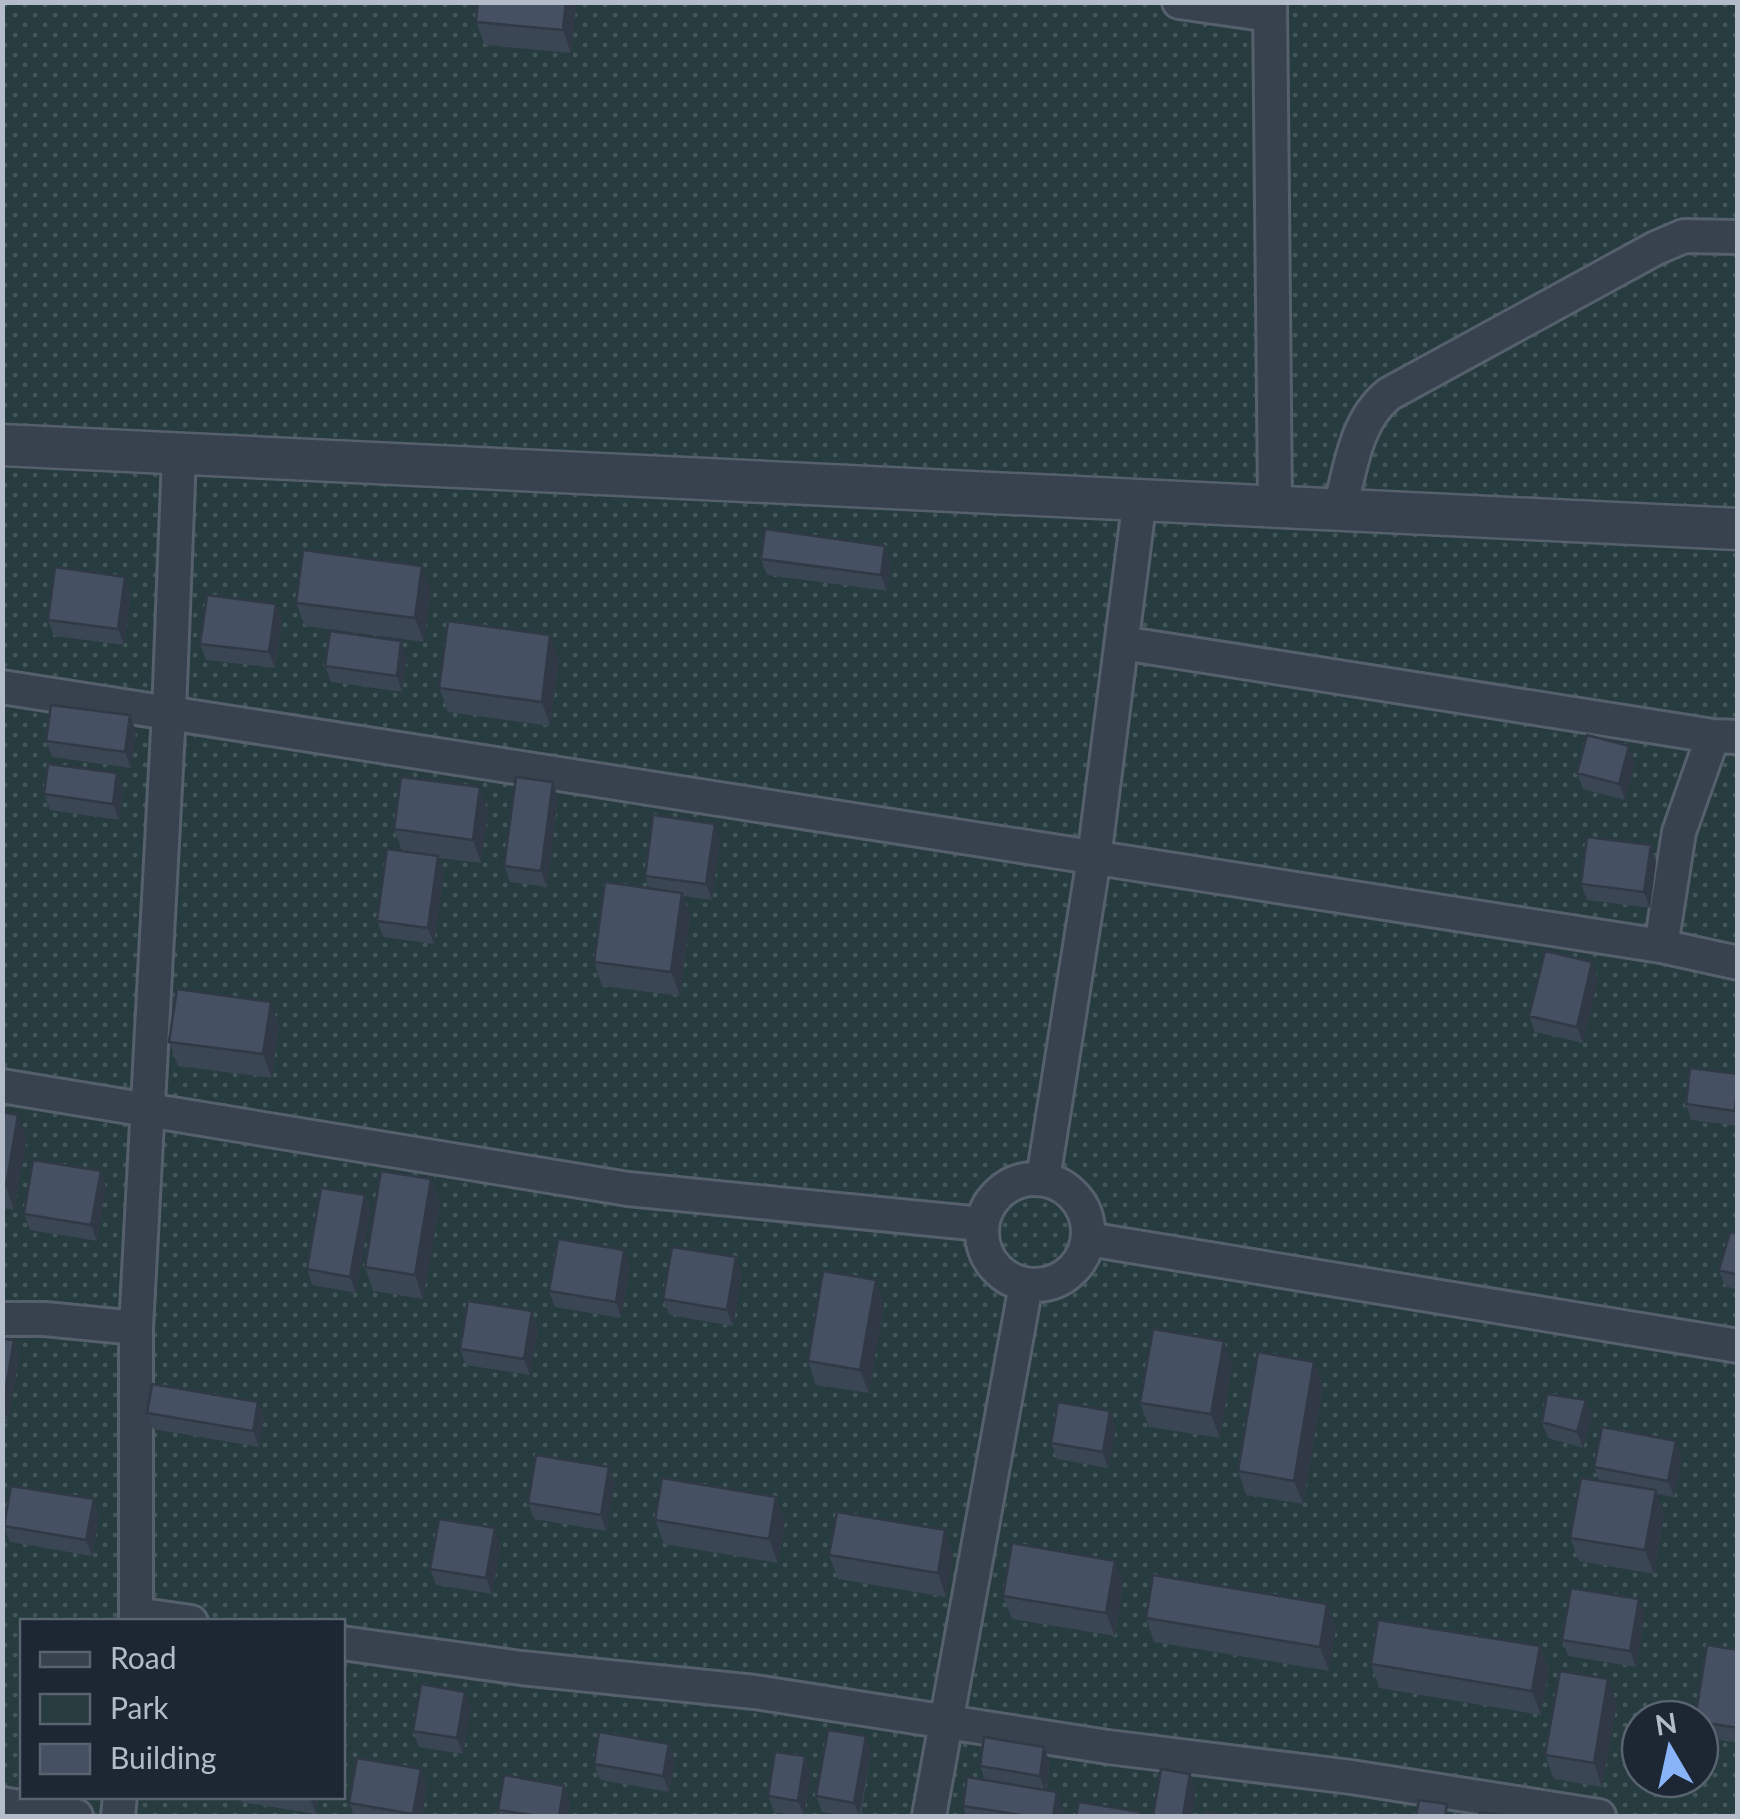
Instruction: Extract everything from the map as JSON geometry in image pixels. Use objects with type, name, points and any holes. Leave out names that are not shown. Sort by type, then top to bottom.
[{"type":"street","points":[[1179,2],[1270,8],[1275,504]]},
{"type":"street","points":[[1340,508],[1364,422],[1374,406],[1389,394],[1656,248],[1684,236],[1738,237]]},
{"type":"street","points":[[2,445],[1738,528]]},
{"type":"street","points":[[136,1618],[136,1328],[169,712],[178,456]]},
{"type":"street","points":[[1043,1179],[1094,858],[1140,498]]},
{"type":"street","points":[[1122,643],[1725,736],[1682,821],[1661,946]]},
{"type":"street","points":[[2,686],[1661,946],[1738,963]]},
{"type":"street","points":[[2,1086],[628,1189],[981,1224]]},
{"type":"street","points":[[1026,1178],[1043,1179],[1057,1183],[1078,1200],[1088,1225],[1088,1239],[1077,1264],[1067,1274],[1054,1281],[1026,1285],[1010,1280],[986,1256],[981,1224],[996,1194],[1026,1178]]},
{"type":"street","points":[[1088,1239],[1738,1346]]},
{"type":"street","points":[[929,1816],[1026,1285]]},
{"type":"street","points":[[2,1319],[46,1318],[136,1328]]},
{"type":"street","points":[[345,1643],[522,1668],[755,1692],[1108,1747],[1351,1777],[1599,1816]]},
{"type":"street","points":[[2,1804],[76,1816]]},
{"type":"green space","points":[[3,3],[1737,3],[1737,1816],[3,1816]]},
{"type":"building","points":[[478,2],[566,2],[563,30],[476,22]]},
{"type":"building","points":[[765,529],[885,546],[881,575],[761,559]]},
{"type":"building","points":[[303,550],[422,566],[415,618],[296,603]]},
{"type":"building","points":[[55,567],[125,577],[118,629],[48,620]]},
{"type":"building","points":[[207,595],[276,604],[269,652],[200,644]]},
{"type":"building","points":[[448,621],[550,635],[542,702],[439,688]]},
{"type":"building","points":[[330,631],[401,641],[397,676],[325,666]]},
{"type":"building","points":[[51,705],[130,715],[125,752],[46,741]]},
{"type":"building","points":[[1587,735],[1629,746],[1619,784],[1577,773]]},
{"type":"building","points":[[48,764],[117,773],[113,804],[44,794]]},
{"type":"building","points":[[401,777],[480,787],[473,840],[394,829]]},
{"type":"building","points":[[516,777],[553,782],[541,871],[504,866]]},
{"type":"building","points":[[653,815],[715,824],[706,884],[645,876]]},
{"type":"building","points":[[1587,837],[1651,845],[1644,892],[1581,884]]},
{"type":"building","points":[[387,849],[438,856],[428,928],[377,921]]},
{"type":"building","points":[[605,882],[682,893],[671,972],[594,962]]},
{"type":"building","points":[[1545,951],[1592,962],[1577,1027],[1529,1016]]},
{"type":"building","points":[[177,989],[271,1002],[263,1054],[169,1042]]},
{"type":"building","points":[[1690,1068],[1738,1074],[1735,1111],[1686,1104]]},
{"type":"building","points":[[2,1112],[18,1115],[6,1186],[2,1185]]},
{"type":"building","points":[[33,1160],[101,1171],[91,1225],[24,1214]]},
{"type":"building","points":[[381,1171],[431,1179],[415,1275],[365,1267]]},
{"type":"building","points":[[321,1188],[365,1195],[350,1277],[307,1269]]},
{"type":"building","points":[[1730,1232],[1738,1234],[1738,1275],[1719,1270]]},
{"type":"building","points":[[558,1239],[624,1250],[616,1302],[549,1291]]},
{"type":"building","points":[[672,1247],[736,1257],[727,1310],[663,1299]]},
{"type":"building","points":[[823,1271],[876,1280],[860,1370],[808,1361]]},
{"type":"building","points":[[468,1301],[532,1311],[524,1359],[460,1349]]},
{"type":"building","points":[[1153,1329],[1224,1341],[1211,1414],[1140,1403]]},
{"type":"building","points":[[2,1339],[14,1340],[3,1405],[2,1405]]},
{"type":"building","points":[[1258,1352],[1314,1362],[1294,1481],[1238,1471]]},
{"type":"building","points":[[152,1384],[258,1402],[253,1431],[147,1413]]},
{"type":"building","points":[[1547,1394],[1586,1400],[1577,1432],[1542,1422]]},
{"type":"building","points":[[1058,1402],[1110,1411],[1103,1452],[1051,1443]]},
{"type":"building","points":[[1602,1427],[1676,1441],[1668,1481],[1594,1467]]},
{"type":"building","points":[[536,1455],[609,1467],[601,1515],[528,1503]]},
{"type":"building","points":[[662,1478],[776,1497],[769,1539],[655,1520]]},
{"type":"building","points":[[1581,1478],[1656,1490],[1645,1550],[1570,1538]]},
{"type":"building","points":[[11,1486],[94,1499],[86,1540],[4,1526]]},
{"type":"building","points":[[837,1512],[945,1530],[938,1573],[829,1555]]},
{"type":"building","points":[[439,1519],[495,1528],[486,1578],[430,1569]]},
{"type":"building","points":[[1012,1543],[1115,1561],[1106,1613],[1003,1596]]},
{"type":"building","points":[[1153,1575],[1327,1604],[1320,1647],[1146,1618]]},
{"type":"building","points":[[1571,1588],[1639,1599],[1630,1651],[1562,1640]]},
{"type":"building","points":[[1378,1620],[1540,1646],[1532,1691],[1371,1664]]},
{"type":"building","points":[[1707,1645],[1738,1650],[1738,1728],[1720,1725],[1720,1699],[1698,1699]]},
{"type":"building","points":[[1560,1671],[1608,1679],[1594,1763],[1545,1755]]},
{"type":"building","points":[[421,1684],[465,1692],[457,1738],[413,1731]]},
{"type":"building","points":[[828,1730],[866,1736],[854,1803],[816,1796]]},
{"type":"building","points":[[599,1732],[669,1744],[663,1776],[594,1764]]},
{"type":"building","points":[[984,1737],[1044,1747],[1040,1776],[980,1766]]},
{"type":"building","points":[[775,1752],[805,1756],[798,1801],[768,1796]]},
{"type":"building","points":[[357,1758],[421,1769],[413,1814],[349,1803]]},
{"type":"building","points":[[1161,1769],[1190,1774],[1183,1816],[1153,1816]]},
{"type":"building","points":[[504,1775],[564,1786],[559,1816],[498,1810]]},
{"type":"building","points":[[967,1777],[1057,1792],[1053,1816],[963,1806]]},
{"type":"building","points":[[1419,1800],[1447,1804],[1445,1816],[1416,1816]]},
{"type":"building","points":[[1079,1802],[1140,1812],[1139,1816],[1076,1816]]}]
